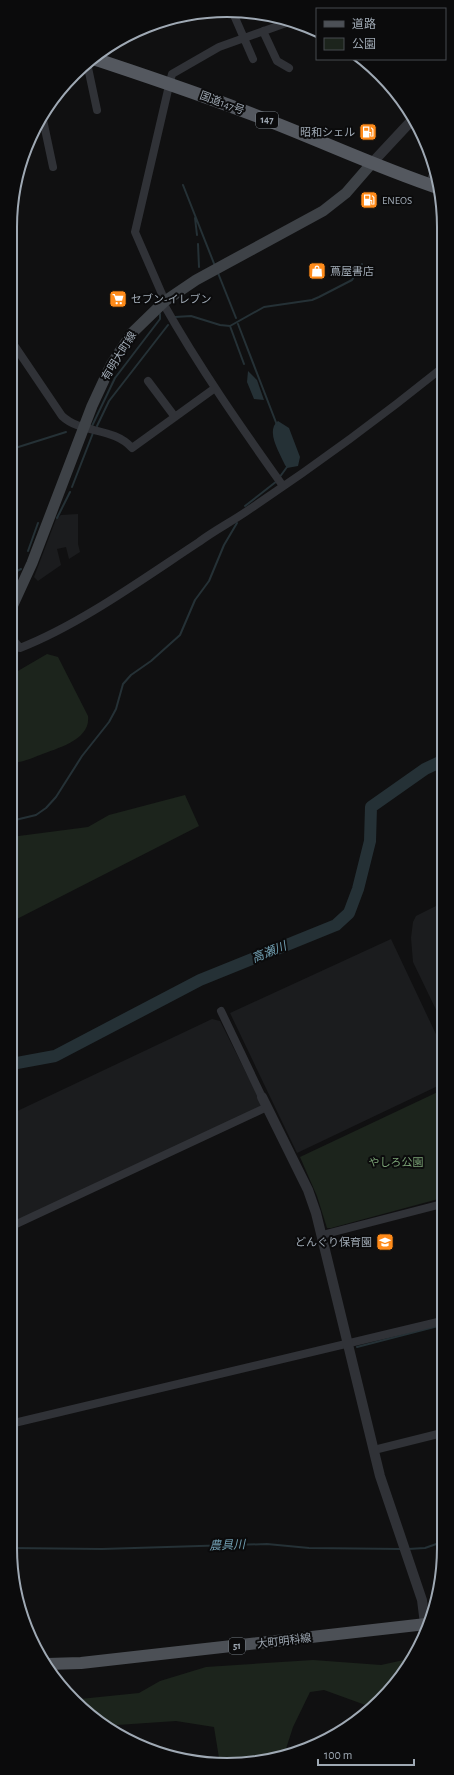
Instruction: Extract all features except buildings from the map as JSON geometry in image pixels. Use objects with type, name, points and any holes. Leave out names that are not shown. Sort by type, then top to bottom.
[{"type":"highway","name":"国道147号","points":[[99,60],[271,121],[372,163],[433,186]]},
{"type":"main road","name":"有明大町線","points":[[17,596],[32,563],[102,384],[122,348],[142,323],[164,302],[210,272],[323,211],[346,193],[372,163]]},
{"type":"main road","name":"大町明科線","points":[[51,1664],[81,1663],[423,1624]]},
{"type":"street","points":[[235,17],[253,59]]},
{"type":"street","points":[[282,24],[219,47],[172,74],[135,232],[176,327],[215,388],[283,486]]},
{"type":"street","points":[[263,31],[277,61],[289,68]]},
{"type":"street","points":[[88,70],[97,110]]},
{"type":"street","points":[[372,163],[409,123]]},
{"type":"street","points":[[44,124],[52,167]]},
{"type":"street","points":[[17,349],[62,416],[69,422],[115,436],[132,448],[215,388]]},
{"type":"street","points":[[17,644],[20,648],[73,621],[133,586],[283,486],[372,424],[437,372]]},
{"type":"street","points":[[148,381],[174,417]]},
{"type":"street","points":[[221,1012],[308,1190],[322,1234],[382,1484],[422,1600],[425,1618]]},
{"type":"street","points":[[17,1225],[267,1107]]},
{"type":"street","points":[[322,1234],[437,1205]]},
{"type":"street","points":[[17,1422],[437,1322]]},
{"type":"street","points":[[374,1450],[437,1434]]},
{"type":"shaded area","points":[[248,371],[257,380],[264,400],[254,399],[247,382]]},
{"type":"shaded area","points":[[278,421],[289,428],[300,457],[298,466],[287,468],[277,448],[273,436],[273,430],[274,425]]},
{"type":"shaded area","points":[[78,514],[78,544],[80,552],[69,559],[66,547],[57,549],[61,565],[38,581],[34,577],[56,519],[61,515]]},
{"type":"shaded area","points":[[437,906],[437,1012],[413,962],[411,938],[413,922],[416,916]]},
{"type":"shaded area","points":[[391,939],[437,1036],[437,1086],[297,1153],[230,1013]]},
{"type":"shaded area","points":[[212,1019],[220,1021],[262,1104],[260,1108],[17,1223],[17,1111]]},
{"type":"green space","points":[[47,654],[58,657],[88,716],[84,731],[72,742],[20,762],[17,762],[17,672]]},
{"type":"green space","points":[[185,795],[199,826],[17,919],[17,836],[88,827],[109,815]]},
{"type":"green space","name":"やしろ公園","points":[[437,1092],[437,1199],[327,1228],[317,1196],[300,1157]]},
{"type":"green space","points":[[313,1660],[381,1665],[405,1660],[394,1676],[366,1705],[324,1690],[310,1692],[293,1727],[286,1750],[241,1758],[219,1758],[214,1727],[176,1721],[117,1725],[116,1727],[99,1715],[82,1699],[139,1693],[160,1681],[206,1667]]},
{"type":"waterway","points":[[183,185],[215,266]]},
{"type":"waterway","points":[[195,218],[197,235]]},
{"type":"waterway","points":[[198,244],[199,267]]},
{"type":"waterway","points":[[244,364],[230,326],[264,307],[312,300],[319,297],[352,280],[362,264]]},
{"type":"waterway","points":[[218,273],[236,318]]},
{"type":"waterway","points":[[92,426],[115,378],[160,319],[160,314]]},
{"type":"waterway","points":[[175,317],[191,316],[220,325],[230,326]]},
{"type":"waterway","points":[[238,324],[277,425]]},
{"type":"waterway","points":[[97,426],[109,401],[168,325]]},
{"type":"waterway","points":[[17,447],[66,432]]},
{"type":"waterway","points":[[72,487],[93,433]]},
{"type":"waterway","points":[[279,478],[287,467]]},
{"type":"waterway","points":[[245,506],[277,481]]},
{"type":"waterway","points":[[57,518],[70,492]]},
{"type":"waterway","points":[[28,551],[38,523]]},
{"type":"waterway","points":[[17,820],[36,815],[46,808],[56,797],[82,756],[109,722],[116,709],[123,684],[131,675],[151,661],[180,635],[195,600],[209,581],[224,545],[237,523]]},
{"type":"waterway","points":[[17,571],[21,569]]},
{"type":"waterway","name":"高瀬川","points":[[17,1063],[55,1056],[200,980],[336,925],[349,913],[358,889],[370,841],[371,807],[425,769],[437,763]]},
{"type":"waterway","points":[[357,1347],[437,1326]]},
{"type":"waterway","name":"農具川","points":[[17,1548],[102,1549],[267,1544],[309,1548],[402,1549]]},
{"type":"waterway","name":"農具川","points":[[408,1549],[425,1548],[437,1544]]},
{"type":"place","name":"昭和シェル","points":[[368,132]]},
{"type":"place","name":"ENEOS","points":[[369,200]]},
{"type":"place","name":"蔦屋書店","points":[[317,271]]},
{"type":"place","name":"セブン-イレブン","points":[[118,299]]},
{"type":"place","name":"どんぐり保育園","points":[[385,1242]]}]
